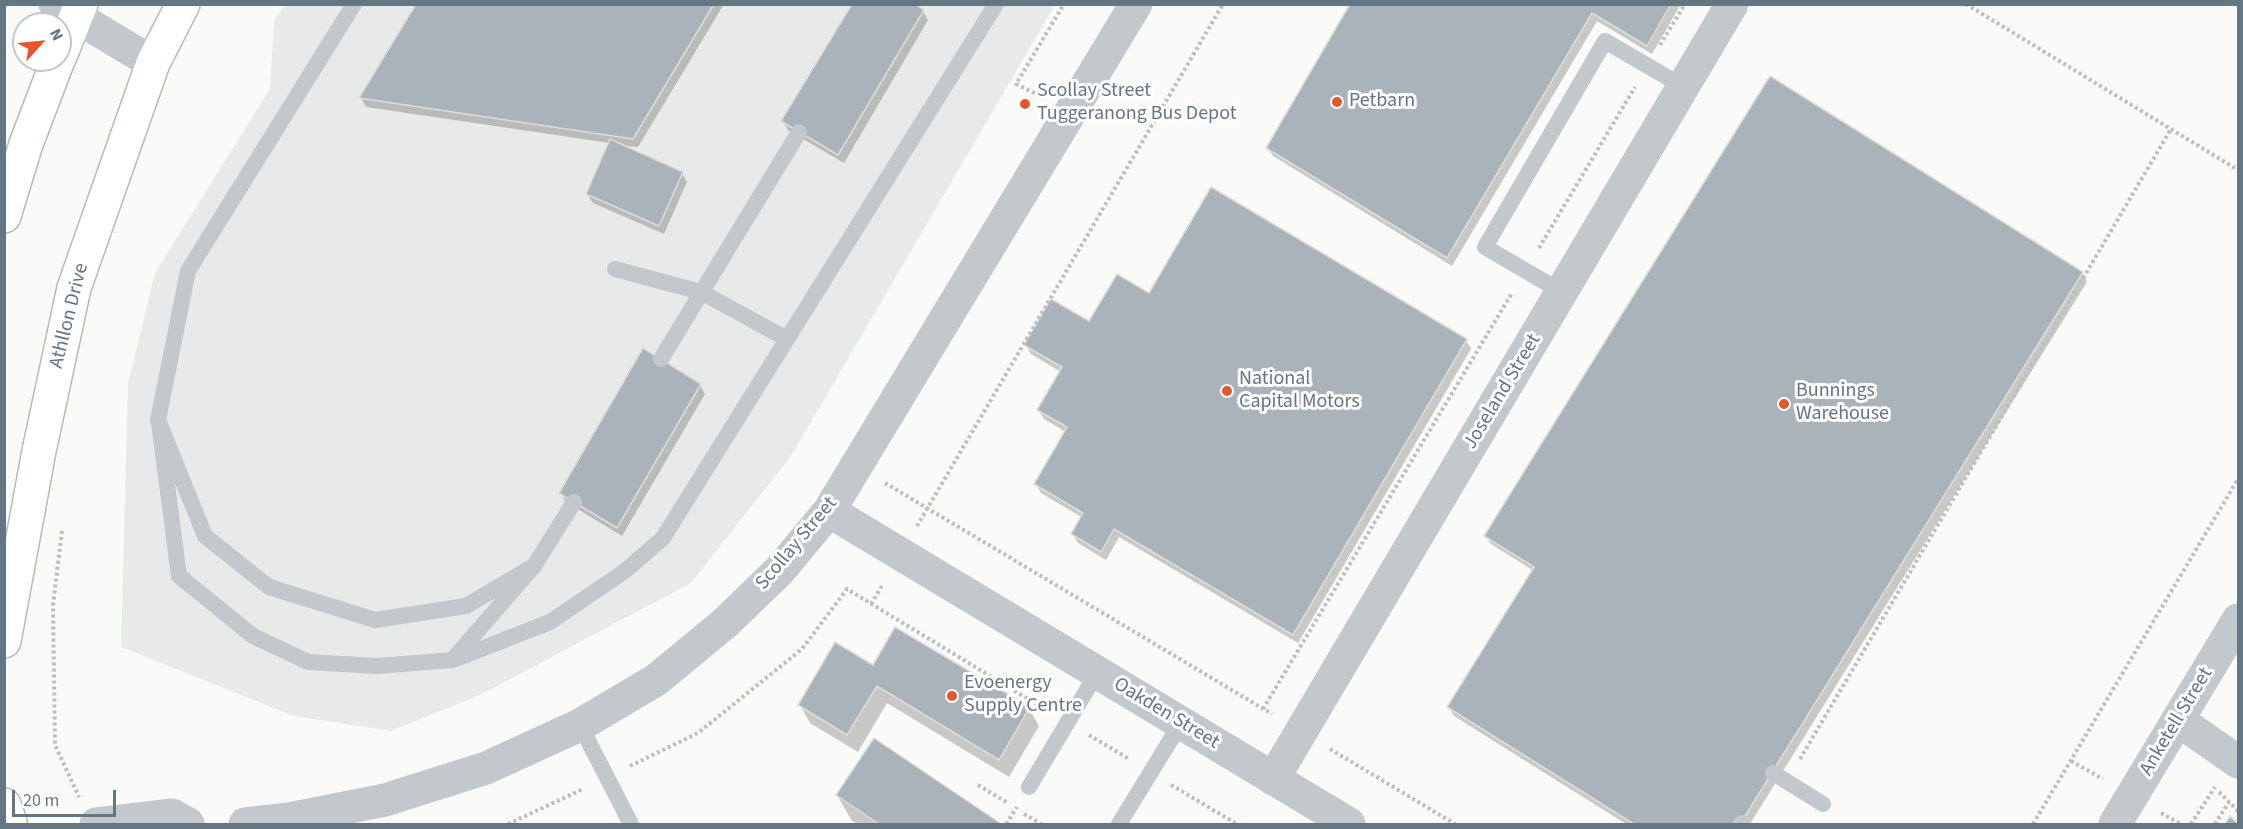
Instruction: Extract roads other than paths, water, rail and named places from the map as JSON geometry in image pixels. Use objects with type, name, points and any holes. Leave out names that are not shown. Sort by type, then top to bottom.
[{"type":"main road","name":"Athllon Drive","points":[[4,641],[39,451],[74,288],[153,63],[183,4]]},
{"type":"main road","points":[[4,216],[26,144],[53,72]]},
{"type":"street","name":"Scollay Street","points":[[245,825],[342,808],[434,786],[486,768],[580,725],[656,680],[725,623],[780,570],[829,511],[1136,4]]},
{"type":"street","name":"Joseland Street","points":[[1273,779],[1732,4]]},
{"type":"street","points":[[70,8],[153,63]]},
{"type":"street","name":"Oakden Street","points":[[829,511],[1349,825]]},
{"type":"street","name":"Anketell Street","points":[[2115,825],[2238,620]]},
{"type":"street","points":[[2178,720],[2238,762]]},
{"type":"street","points":[[96,824],[172,815],[188,825]]},
{"type":"lane","points":[[354,4],[188,270],[159,423],[179,576],[253,636],[308,662],[377,666],[453,660],[550,622],[625,571],[663,538],[996,4]]},
{"type":"lane","points":[[1562,292],[1485,247],[1605,41],[1684,87]]},
{"type":"lane","points":[[661,359],[799,132]]},
{"type":"lane","points":[[615,269],[701,292],[787,339]]},
{"type":"lane","points":[[159,423],[205,536],[269,587],[375,620],[466,606],[534,566]]},
{"type":"lane","points":[[453,660],[534,566],[574,502]]},
{"type":"lane","points":[[1029,787],[1097,673]]},
{"type":"lane","points":[[1119,825],[1181,723]]},
{"type":"lane","points":[[580,725],[631,825]]},
{"type":"lane","points":[[1780,777],[1823,804]]},
{"type":"place","name":"Petbarn","points":[[1337,102]]},
{"type":"place","name":"Scollay Street Tuggeranong Bus Depot","points":[[1025,104]]},
{"type":"place","name":"National Capital Motors","points":[[1227,391]]},
{"type":"place","name":"Bunnings Warehouse","points":[[1784,404]]},
{"type":"place","name":"Evoenergy Supply Centre","points":[[952,696]]}]
